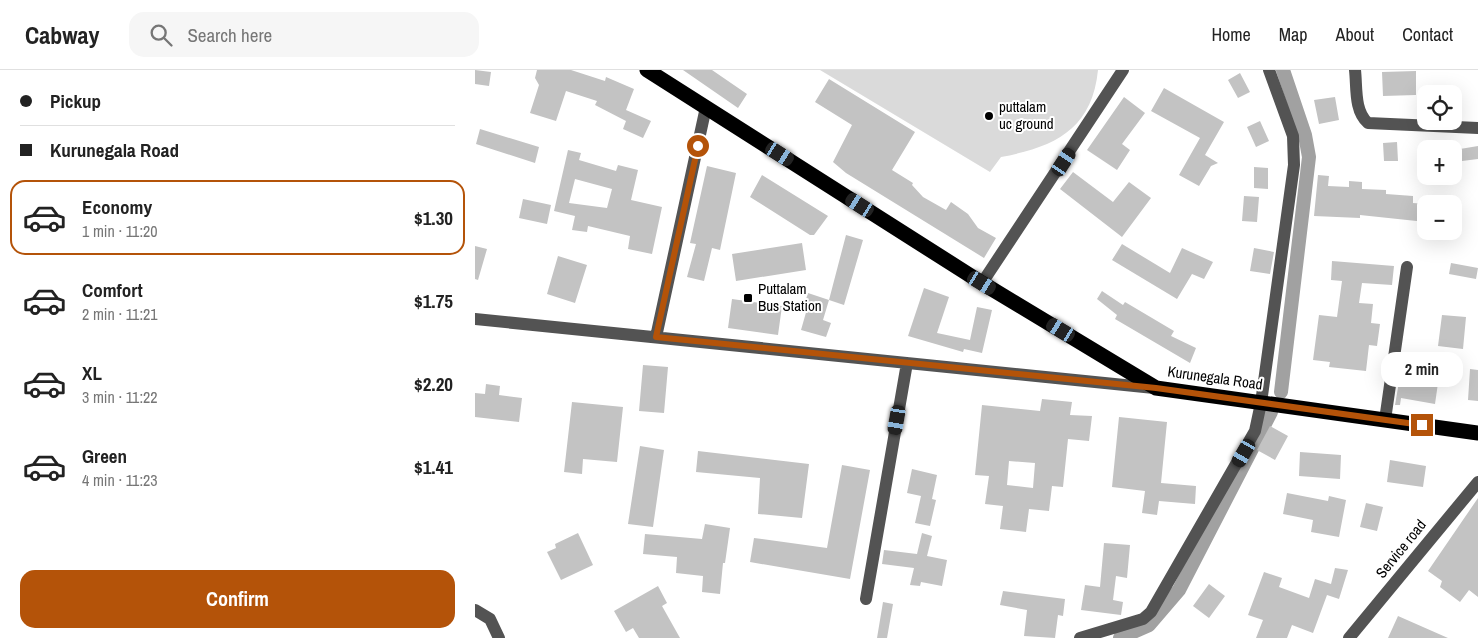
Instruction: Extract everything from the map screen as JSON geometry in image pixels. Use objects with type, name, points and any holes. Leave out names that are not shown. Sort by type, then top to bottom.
[{"type":"highway","name":"Kurunegala Road","points":[[647,70],[982,283],[1156,388],[1478,433]]},
{"type":"street","points":[[982,283],[1123,70]]},
{"type":"street","points":[[1080,638],[1143,619],[1151,612],[1255,431],[1261,403],[1294,165],[1293,136],[1269,70]]},
{"type":"street","points":[[1355,70],[1359,110],[1368,123],[1478,128]]},
{"type":"street","points":[[656,337],[706,107]]},
{"type":"street","points":[[1385,420],[1407,267]]},
{"type":"street","points":[[475,319],[1156,388]]},
{"type":"street","points":[[866,599],[907,363]]},
{"type":"street","name":"Service road","points":[[1349,638],[1478,482]]},
{"type":"street","points":[[475,610],[490,619],[499,638]]},
{"type":"shaded area","name":"puttalam uc ground","points":[[820,70],[1098,70],[1088,108],[1079,121],[1067,132],[1038,148],[1001,157],[990,172]]},
{"type":"building","points":[[475,70],[491,72],[489,86],[475,84]]},
{"type":"building","points":[[537,70],[571,70],[605,81],[606,77],[634,89],[626,110],[651,121],[643,138],[623,129],[626,121],[595,105],[597,101],[566,91],[556,121],[530,113],[539,85],[535,78]]},
{"type":"building","points":[[683,70],[712,70],[747,94],[738,108]]},
{"type":"building","points":[[1416,71],[1416,95],[1383,96],[1382,72]]},
{"type":"building","points":[[1240,73],[1250,92],[1238,98],[1228,80]]},
{"type":"building","points":[[829,79],[915,132],[892,170],[913,183],[912,185],[923,197],[946,210],[951,202],[968,214],[978,228],[996,238],[984,258],[846,173],[833,162],[852,125],[815,102]]},
{"type":"building","points":[[1164,88],[1224,122],[1205,155],[1218,163],[1211,166],[1199,186],[1179,175],[1200,138],[1151,111]]},
{"type":"building","points":[[1124,97],[1145,113],[1122,144],[1130,150],[1117,170],[1087,150]]},
{"type":"building","points":[[1335,97],[1339,120],[1319,124],[1314,100]]},
{"type":"building","points":[[1260,121],[1269,141],[1256,147],[1247,127]]},
{"type":"building","points":[[480,129],[539,147],[535,163],[476,144]]},
{"type":"building","points":[[1397,142],[1398,161],[1384,161],[1383,143]]},
{"type":"building","points":[[1478,146],[1478,159],[1462,161],[1462,149]]},
{"type":"building","points":[[568,150],[581,153],[579,160],[616,171],[618,165],[638,170],[631,200],[662,207],[652,254],[628,249],[630,236],[588,226],[587,232],[572,230],[575,216],[554,211]],"holes":[[[575,179],[612,189],[607,208],[569,203]]]},
{"type":"building","points":[[707,166],[736,173],[720,250],[712,248],[704,281],[687,277],[696,244],[690,243]]},
{"type":"building","points":[[1254,167],[1268,168],[1268,189],[1254,188]]},
{"type":"building","points":[[1073,172],[1113,202],[1129,182],[1151,198],[1122,237],[1060,189]]},
{"type":"building","points":[[762,175],[828,216],[814,235],[810,235],[750,197]]},
{"type":"building","points":[[1318,175],[1329,176],[1328,186],[1349,187],[1349,181],[1362,182],[1362,189],[1386,190],[1386,194],[1413,196],[1413,203],[1417,203],[1417,221],[1360,215],[1360,218],[1314,216]]},
{"type":"building","points":[[1244,196],[1259,197],[1257,222],[1242,221]]},
{"type":"building","points":[[523,199],[551,205],[547,224],[519,218]]},
{"type":"building","points":[[846,235],[863,240],[844,305],[829,300]]},
{"type":"building","points":[[802,243],[806,270],[736,281],[732,254]]},
{"type":"building","points":[[1122,244],[1170,273],[1182,248],[1213,262],[1204,279],[1192,274],[1177,299],[1112,260]]},
{"type":"building","points":[[475,246],[487,249],[478,280],[475,279]]},
{"type":"building","points":[[1254,248],[1274,252],[1270,274],[1250,271]]},
{"type":"building","points":[[558,256],[587,265],[575,303],[547,294]]},
{"type":"building","points":[[1332,261],[1394,266],[1392,285],[1362,283],[1359,303],[1373,304],[1371,323],[1380,324],[1377,346],[1369,345],[1366,371],[1329,367],[1330,362],[1313,360],[1319,315],[1337,317],[1342,281],[1331,280]]},
{"type":"building","points":[[1451,263],[1478,268],[1476,279],[1449,274]]},
{"type":"building","points":[[924,288],[949,297],[937,333],[970,340],[977,307],[992,310],[982,353],[964,349],[963,352],[908,336]]},
{"type":"building","points":[[1102,291],[1123,305],[1125,302],[1174,331],[1171,336],[1196,348],[1190,363],[1115,319],[1117,315],[1097,299]]},
{"type":"building","points":[[808,293],[829,300],[823,320],[831,323],[826,337],[801,330],[807,309],[803,308]]},
{"type":"building","points":[[732,299],[782,306],[778,335],[728,328]]},
{"type":"building","points":[[1442,315],[1466,317],[1463,349],[1438,346]]},
{"type":"building","points":[[643,365],[668,367],[664,413],[639,411]]},
{"type":"building","points":[[1470,369],[1478,370],[1478,401],[1468,400]]},
{"type":"building","points":[[1410,371],[1439,376],[1435,404],[1401,398],[1400,405],[1395,405],[1400,376],[1409,377]]},
{"type":"building","points":[[486,384],[500,386],[499,395],[522,398],[519,422],[475,417],[475,393],[485,394]]},
{"type":"building","points":[[1042,399],[1072,402],[1070,415],[1092,416],[1089,441],[1068,439],[1063,487],[1052,486],[1049,511],[1029,509],[1026,532],[1000,529],[1003,506],[985,504],[989,476],[975,475],[982,405],[1040,411]],"holes":[[[1009,461],[1035,463],[1033,488],[1007,485]]]},
{"type":"building","points":[[572,402],[623,407],[617,462],[583,459],[582,474],[564,472]]},
{"type":"building","points":[[1119,417],[1167,422],[1161,483],[1196,486],[1195,504],[1159,501],[1157,515],[1142,513],[1145,491],[1112,487]]},
{"type":"building","points":[[1270,426],[1288,436],[1275,460],[1257,450]]},
{"type":"building","points":[[640,446],[664,450],[653,527],[628,524]]},
{"type":"building","points":[[698,451],[809,464],[802,518],[758,514],[760,478],[696,472]]},
{"type":"building","points":[[1300,452],[1341,455],[1340,479],[1299,476]]},
{"type":"building","points":[[1390,460],[1426,466],[1423,487],[1387,482]]},
{"type":"building","points":[[842,465],[870,470],[850,579],[750,562],[754,538],[827,548]]},
{"type":"building","points":[[912,469],[937,475],[932,499],[936,500],[930,526],[915,523],[921,496],[907,493]]},
{"type":"building","points":[[1287,493],[1328,501],[1329,496],[1346,500],[1339,537],[1311,532],[1313,520],[1283,514]]},
{"type":"building","points":[[1478,498],[1478,597],[1469,590],[1460,602],[1440,587],[1442,581],[1428,571]]},
{"type":"building","points":[[1366,503],[1383,507],[1377,531],[1360,527]]},
{"type":"building","points":[[705,524],[730,528],[725,563],[723,563],[720,594],[702,592],[703,576],[676,573],[677,557],[643,554],[645,534],[702,539]]},
{"type":"building","points":[[578,533],[593,565],[561,580],[547,552],[556,548],[555,544]]},
{"type":"building","points":[[922,533],[932,536],[927,556],[947,560],[942,586],[921,582],[920,586],[910,585],[914,568],[882,564],[884,550],[917,554]]},
{"type":"building","points":[[1104,543],[1130,545],[1127,578],[1116,576],[1113,600],[1123,602],[1121,615],[1081,610],[1085,585],[1100,587]]},
{"type":"building","points":[[1335,568],[1348,570],[1339,599],[1327,595],[1313,633],[1292,625],[1287,638],[1256,638],[1263,620],[1248,615],[1264,572],[1282,578],[1279,587],[1309,598],[1315,579],[1331,584]]},
{"type":"building","points":[[1209,584],[1225,596],[1209,618],[1193,606]]},
{"type":"building","points":[[658,586],[667,603],[662,606],[680,638],[639,638],[633,628],[626,632],[614,611]]},
{"type":"building","points":[[1003,591],[1065,599],[1063,616],[1058,615],[1055,638],[1024,636],[1027,610],[1000,605]]},
{"type":"building","points":[[883,602],[893,604],[887,638],[877,638]]},
{"type":"building","points":[[1398,616],[1448,638],[1388,638]]},
{"type":"waterway","points":[[1281,392],[1309,157],[1305,135],[1283,70]]},
{"type":"waterway","points":[[1120,638],[1149,625],[1179,590],[1271,412]]},
{"type":"place","name":"puttalam uc ground","points":[[989,116]]},
{"type":"place","name":"Puttalam Bus Station","points":[[748,298]]},
{"type":"route","points":[[698,146],[656,337],[1156,388],[1422,425]]}]
